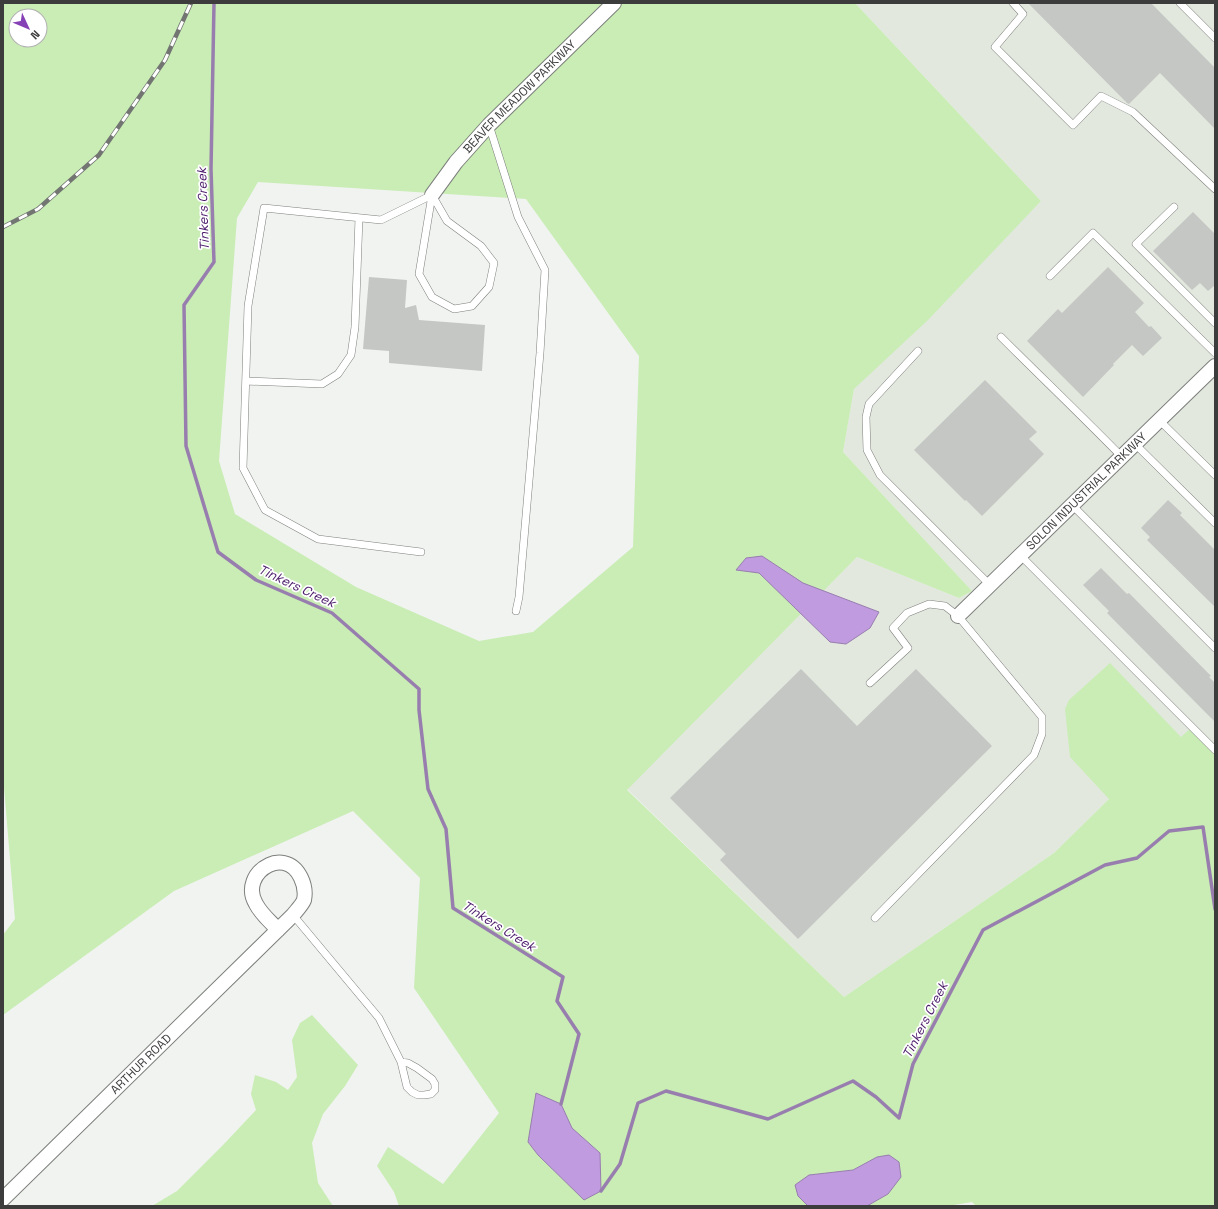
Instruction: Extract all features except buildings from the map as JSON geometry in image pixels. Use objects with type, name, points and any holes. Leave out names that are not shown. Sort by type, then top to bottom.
[{"type":"street","name":"BEAVER MEADOW PARKWAY","points":[[432,195],[456,162],[489,125],[614,3]]},
{"type":"street","name":"SOLON INDUSTRIAL PARKWAY","points":[[958,616],[1215,366]]},
{"type":"street","name":"ARTHUR ROAD","points":[[3,1199],[278,930],[304,902],[303,882],[299,874],[293,867],[283,862],[273,863],[264,868],[256,875],[252,886],[252,895],[255,903],[278,930]]},
{"type":"lane","points":[[1013,3],[1023,14],[995,47],[1073,126],[1101,96],[1133,112],[1215,189]]},
{"type":"lane","points":[[1180,3],[1215,38]]},
{"type":"lane","points":[[489,125],[518,217],[545,270],[539,361],[519,597],[516,611]]},
{"type":"lane","points":[[432,195],[447,221],[481,246],[494,263],[490,287],[472,306],[454,309],[432,297],[419,274],[432,195]]},
{"type":"lane","points":[[421,552],[318,538],[265,510],[243,468],[248,306],[264,208],[381,220],[432,195]]},
{"type":"lane","points":[[1174,207],[1136,244],[1215,323]]},
{"type":"lane","points":[[246,381],[322,384],[338,374],[350,355],[355,327],[359,218]]},
{"type":"lane","points":[[1050,276],[1093,233],[1215,353]]},
{"type":"lane","points":[[1001,337],[1122,456]]},
{"type":"lane","points":[[918,351],[869,404],[866,417],[867,450],[880,475],[990,585]]},
{"type":"lane","points":[[1159,420],[1215,475]]},
{"type":"lane","points":[[1135,444],[1215,524]]},
{"type":"lane","points":[[1072,505],[1215,648]]},
{"type":"lane","points":[[1020,555],[1215,750]]},
{"type":"lane","points":[[870,683],[908,648],[893,628],[907,613],[929,604],[945,606],[958,616],[1042,717],[1042,734],[1034,755],[875,918]]},
{"type":"lane","points":[[293,915],[379,1018],[401,1062],[407,1087],[418,1095],[431,1094],[435,1090],[435,1084],[432,1079],[408,1063],[401,1062]]},
{"type":"shaded area","points":[[855,3],[1215,3],[1215,750],[1109,799],[1054,853],[844,997],[627,789],[857,557],[959,598],[972,591],[843,452],[854,389],[1041,201]]},
{"type":"shaded area","points":[[762,556],[803,583],[879,612],[870,628],[846,644],[830,642],[759,573],[736,570],[746,558]]},
{"type":"shaded area","points":[[536,1093],[561,1104],[572,1128],[600,1153],[601,1191],[584,1200],[538,1155],[528,1142]]},
{"type":"shaded area","points":[[889,1155],[899,1162],[901,1177],[888,1194],[867,1206],[808,1206],[798,1196],[795,1185],[809,1175],[853,1170],[877,1157]]},
{"type":"green space","points":[[3,3],[855,3],[1041,201],[928,320],[854,389],[843,452],[972,591],[959,598],[857,557],[627,790],[844,997],[1054,853],[1109,799],[1070,757],[1065,709],[1069,700],[1110,663],[1181,737],[1192,727],[1215,750],[1215,1206],[976,1206],[972,1202],[948,1206],[867,1206],[888,1194],[877,1157],[853,1170],[809,1175],[798,1196],[808,1206],[399,1206],[394,1192],[377,1166],[388,1147],[443,1184],[499,1113],[414,988],[420,878],[353,811],[174,891],[3,1015],[3,935],[15,919],[3,775]],"holes":[[[258,182],[526,199],[639,356],[633,547],[533,632],[479,641],[356,587],[235,514],[219,461],[237,218]],[[561,1104],[572,1128],[584,1199],[538,1155],[528,1142]]]},
{"type":"green space","points":[[312,1015],[358,1065],[345,1086],[323,1114],[312,1143],[318,1183],[333,1206],[152,1206],[177,1191],[256,1110],[251,1094],[255,1075],[276,1082],[288,1090],[297,1077],[292,1040],[300,1023]]},
{"type":"waterway","name":"Tinkers Creek","points":[[214,3],[211,169],[214,262],[184,305],[186,446],[218,552],[256,580],[332,613],[419,689],[419,710],[428,789],[446,829],[453,908],[563,977],[557,1001],[579,1034],[561,1104]]},
{"type":"waterway","name":"Tinkers Creek","points":[[601,1191],[620,1164],[638,1103],[666,1091],[768,1119],[853,1081],[876,1097],[899,1118],[913,1064],[983,930],[1105,865],[1137,858],[1169,831],[1203,827],[1215,909]]},
{"type":"railway","points":[[3,227],[38,209],[99,155],[165,60],[191,3]]}]
